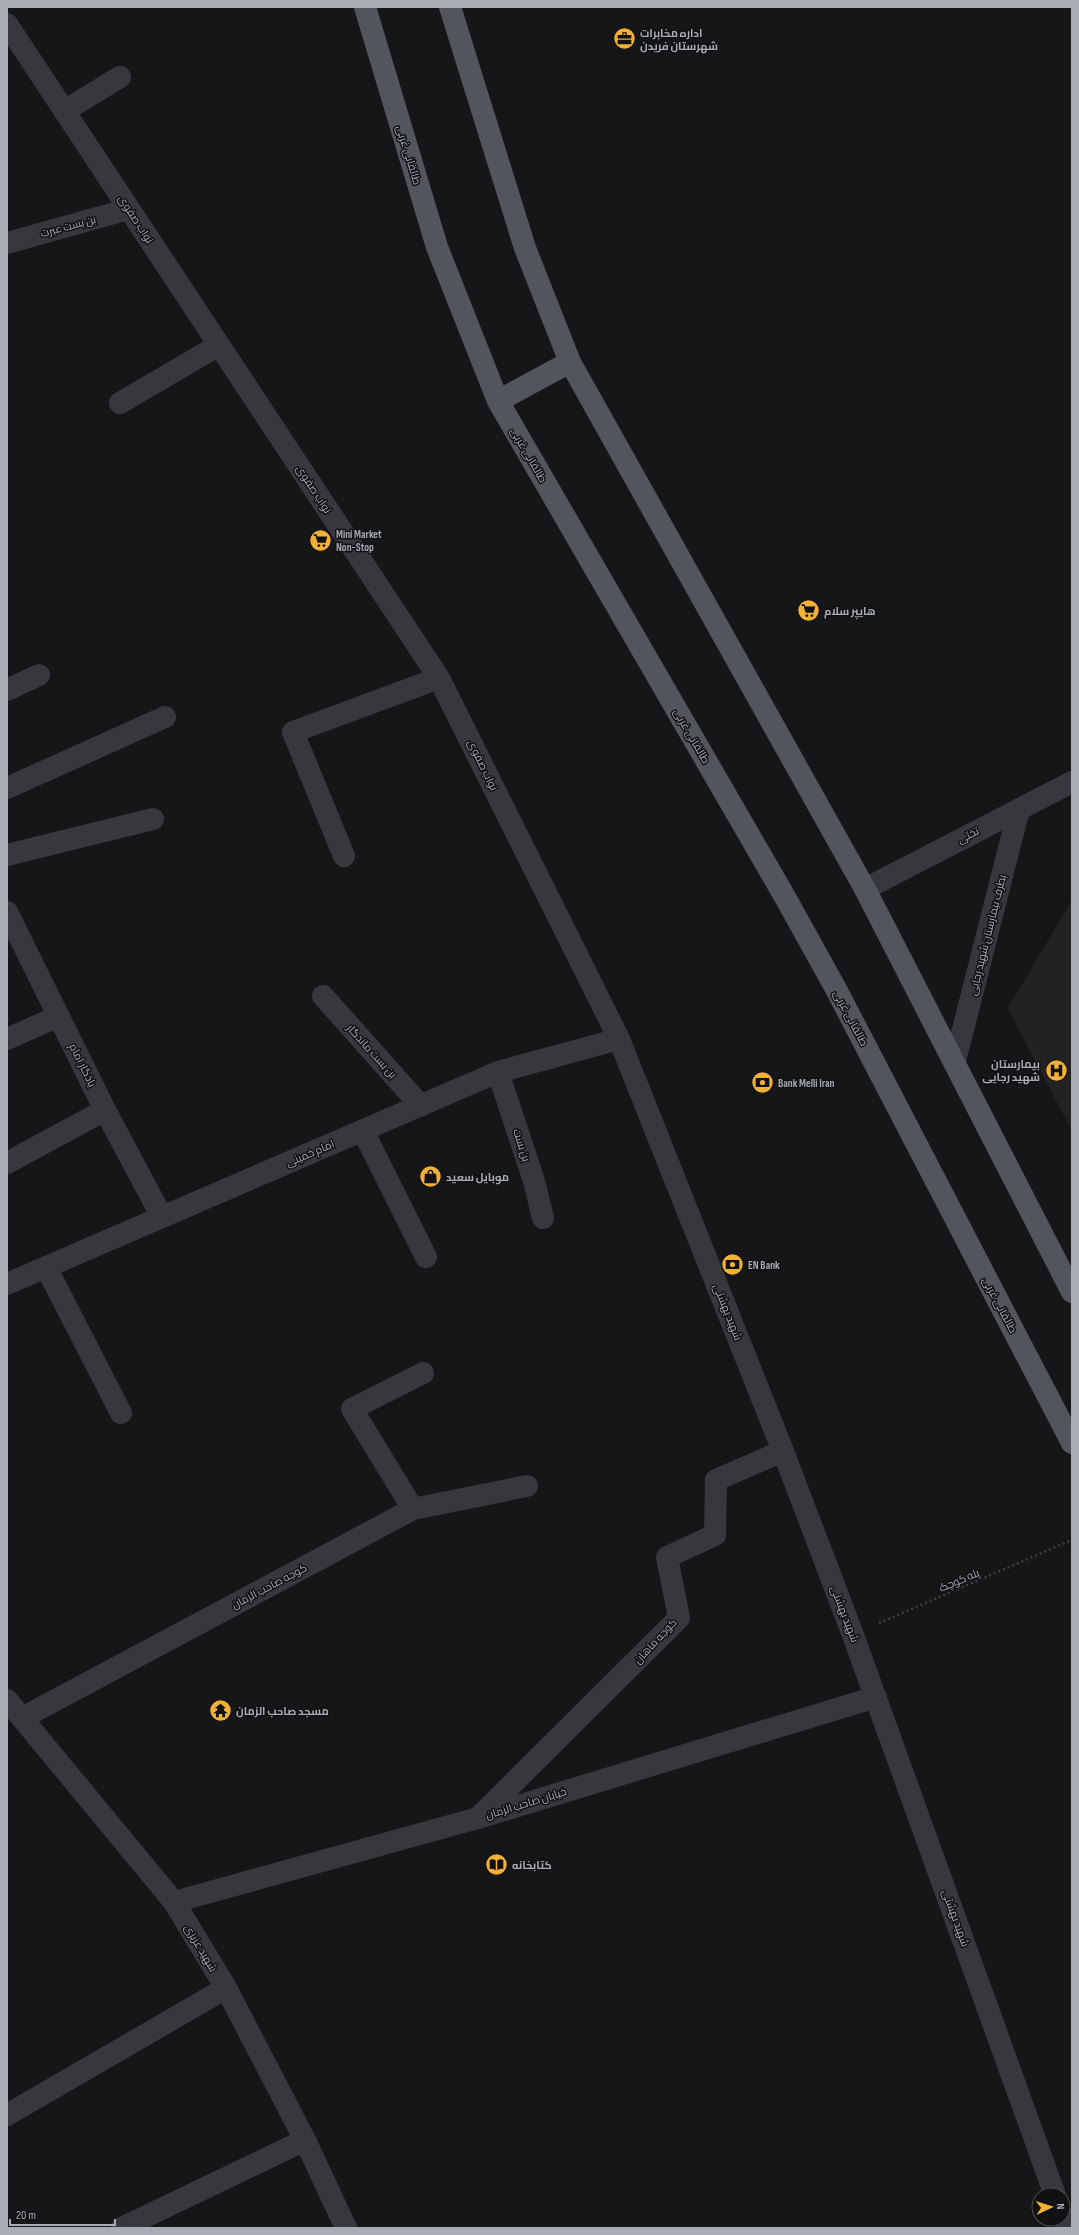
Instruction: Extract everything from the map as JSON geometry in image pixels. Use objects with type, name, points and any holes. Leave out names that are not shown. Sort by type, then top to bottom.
[{"type":"main road","name":"طالقانی غربی","points":[[365,7],[437,247],[498,401],[821,963],[1072,1443]]},
{"type":"main road","points":[[450,7],[525,248],[570,362],[865,889],[955,1061],[1072,1292]]},
{"type":"main road","points":[[498,401],[570,362]]},
{"type":"street","name":"نواب صفوی","points":[[7,24],[439,678],[619,1039]]},
{"type":"street","points":[[64,111],[120,77]]},
{"type":"street","name":"بن بست عبرت","points":[[7,243],[129,209]]},
{"type":"street","points":[[120,403],[219,345]]},
{"type":"street","points":[[7,690],[39,676]]},
{"type":"street","points":[[344,856],[293,732],[439,678]]},
{"type":"street","points":[[7,788],[165,717]]},
{"type":"street","name":"تختی","points":[[865,889],[1072,782]]},
{"type":"street","name":"بطرف بیمارستان شهید رجایی","points":[[955,1061],[1019,809]]},
{"type":"street","points":[[7,855],[153,819]]},
{"type":"street","name":"یاذگار امام","points":[[7,912],[105,1110],[162,1217]]},
{"type":"street","name":"بن بست ماندگار","points":[[323,996],[421,1106]]},
{"type":"street","points":[[7,1039],[59,1016]]},
{"type":"street","name":"امام خمینی","points":[[7,1284],[498,1072],[619,1039]]},
{"type":"street","name":"شهید بهشتی","points":[[619,1039],[783,1451],[853,1635],[1052,2187]]},
{"type":"street","name":"بن بست","points":[[498,1072],[534,1181],[543,1218]]},
{"type":"street","points":[[7,1163],[105,1110]]},
{"type":"street","points":[[363,1131],[426,1256]]},
{"type":"street","points":[[46,1268],[121,1414]]},
{"type":"street","points":[[413,1509],[352,1409],[423,1373]]},
{"type":"street","name":"کوجه ماهان","points":[[478,1818],[679,1618],[667,1558],[715,1534],[716,1480],[783,1451]]},
{"type":"street","name":"کوجه صاحب الزمان","points":[[22,1718],[413,1509],[527,1486]]},
{"type":"street","name":"خیابان صاحب الزمان","points":[[174,1902],[478,1818],[876,1697]]},
{"type":"street","name":"شهید عزیزی","points":[[7,1700],[174,1902],[226,1988],[305,2140],[346,2228]]},
{"type":"street","points":[[7,2115],[226,1988]]},
{"type":"street","points":[[122,2228],[305,2140]]},
{"type":"path","name":"پله کوچک","points":[[853,1635],[1072,1540]]},
{"type":"shaded area","name":"بیمارستان شهید رجایی","points":[[1072,900],[1072,1131],[1008,1008]]},
{"type":"place","name":"اداره مخابرات شهرستان فریدن","points":[[625,39]]},
{"type":"place","name":"Mini Market Non-Stop","points":[[321,540]]},
{"type":"place","name":"هایپر سلام","points":[[808,611]]},
{"type":"place","name":"بیمارستان شهید رجایی","points":[[1056,1070]]},
{"type":"place","name":"Bank Melli Iran","points":[[763,1083]]},
{"type":"place","name":"موبایل سعید","points":[[431,1177]]},
{"type":"place","name":"EN Bank","points":[[732,1265]]},
{"type":"place","name":"مسجد صاحب الزمان","points":[[220,1711]]},
{"type":"place","name":"کتابخانه","points":[[496,1865]]}]
